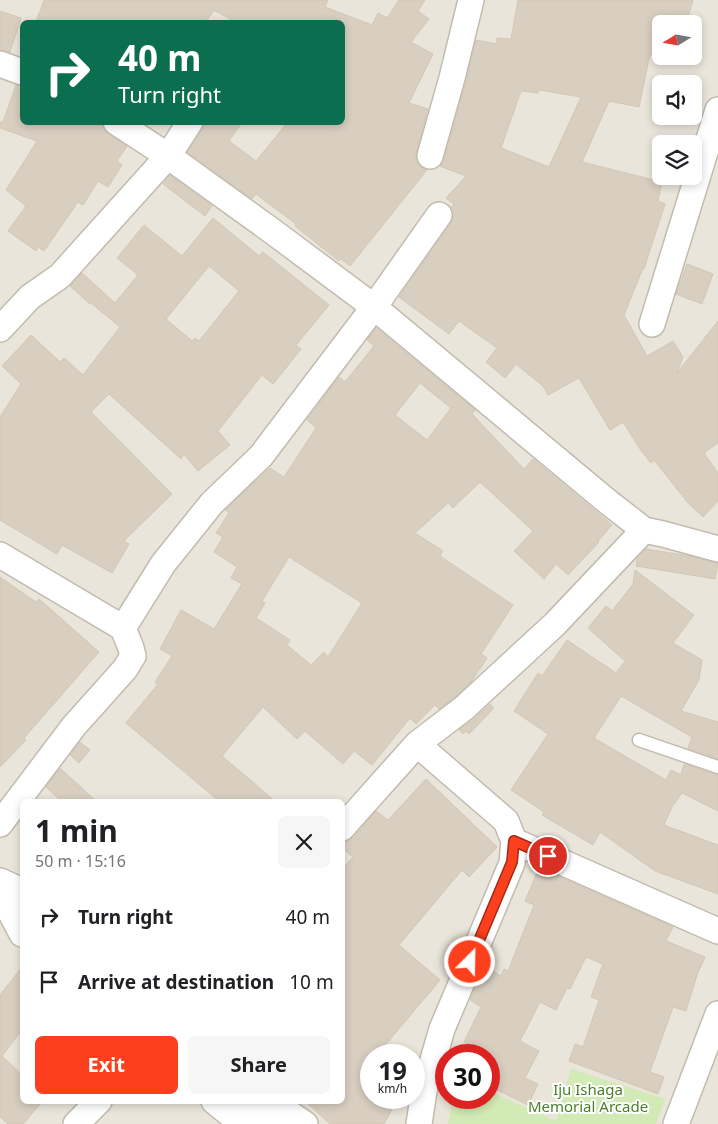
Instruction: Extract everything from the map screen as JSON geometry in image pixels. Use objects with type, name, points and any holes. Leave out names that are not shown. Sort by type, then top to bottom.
[{"type":"street","points":[[430,156],[471,0]]},
{"type":"street","points":[[0,64],[20,71]]},
{"type":"street","points":[[652,324],[718,110]]},
{"type":"street","points":[[121,125],[168,156],[374,307],[644,530],[718,549]]},
{"type":"street","points":[[0,330],[30,297],[60,276],[168,156],[188,125]]},
{"type":"street","points":[[123,628],[163,564],[212,503],[261,456],[374,307],[439,215]]},
{"type":"street","points":[[345,825],[417,744],[464,708],[555,624],[644,530]]},
{"type":"street","points":[[0,555],[123,628],[133,656],[74,726],[0,824]]},
{"type":"street","points":[[417,744],[506,821],[514,841],[512,862],[442,1029],[424,1091],[419,1124]]},
{"type":"street","points":[[514,841],[718,930]]},
{"type":"street","points":[[0,881],[20,890]]},
{"type":"street","points":[[0,885],[20,906]]},
{"type":"street","points":[[0,892],[20,930]]},
{"type":"street","points":[[676,1124],[718,1014]]},
{"type":"street","points":[[76,1124],[96,1104]]},
{"type":"street","points":[[218,1104],[242,1124]]},
{"type":"street","points":[[244,1104],[271,1124]]},
{"type":"street","points":[[275,1104],[305,1124]]},
{"type":"lane","points":[[638,740],[718,767]]},
{"type":"shaded area","points":[[0,0],[718,0],[718,1124],[0,1124]]},
{"type":"green space","name":"Iju Ishaga Memorial Arcade","points":[[571,1069],[665,1099],[656,1124],[448,1124],[451,1109],[500,1109],[500,1096],[556,1121]]},
{"type":"building","points":[[44,0],[328,0],[325,7],[372,25],[378,13],[387,18],[399,0],[425,0],[418,11],[429,19],[411,42],[433,54],[409,103],[428,109],[416,153],[416,160],[419,166],[427,170],[350,266],[341,259],[339,261],[295,226],[296,224],[256,194],[252,199],[187,152],[202,130],[203,125],[240,125],[229,141],[256,161],[286,125],[345,125],[345,20],[232,20],[214,10],[207,20],[37,20]]},
{"type":"building","points":[[518,0],[693,0],[689,15],[652,15],[652,55],[650,54],[639,107],[609,101],[582,162],[652,180],[652,185],[661,185],[658,201],[665,204],[644,269],[624,315],[647,356],[673,341],[683,357],[677,373],[718,321],[718,443],[704,453],[718,473],[718,501],[703,517],[688,503],[654,460],[651,463],[623,422],[610,430],[579,378],[548,395],[543,386],[516,364],[505,378],[486,362],[497,348],[459,321],[449,334],[399,297],[451,223],[454,211],[451,208],[454,204],[446,198],[466,176],[440,166],[444,160],[476,40],[497,44],[497,38],[511,39]],"holes":[[[539,90],[581,97],[549,167],[501,148],[521,91],[538,93]]]},
{"type":"building","points":[[0,11],[21,18],[10,52],[0,50]]},
{"type":"building","points":[[16,85],[20,86],[20,125],[102,125],[108,134],[127,146],[117,161],[122,165],[108,187],[98,181],[83,205],[78,202],[44,251],[38,247],[36,251],[8,231],[26,206],[6,190],[37,141],[0,128],[0,122],[3,122]]},
{"type":"building","points":[[170,175],[212,206],[205,216],[163,184]]},
{"type":"building","points":[[213,218],[259,256],[263,252],[329,305],[296,345],[301,349],[273,384],[262,375],[218,431],[230,445],[198,471],[184,454],[181,459],[109,394],[91,412],[172,494],[124,541],[129,544],[112,573],[62,545],[57,554],[0,520],[0,417],[21,384],[2,366],[31,335],[60,362],[64,358],[83,375],[120,327],[70,286],[82,273],[115,303],[138,275],[117,258],[144,225],[182,256]],"holes":[[[209,266],[239,291],[199,341],[195,338],[192,341],[166,319]]]},
{"type":"building","points":[[687,264],[713,274],[702,304],[676,294]]},
{"type":"building","points":[[376,328],[475,410],[472,414],[524,469],[533,459],[612,525],[568,575],[556,564],[544,579],[514,551],[533,531],[480,482],[453,508],[448,503],[415,533],[443,551],[440,556],[513,605],[481,654],[487,658],[471,682],[439,709],[435,705],[416,724],[410,718],[372,765],[354,751],[343,764],[305,731],[297,739],[263,707],[222,756],[273,799],[217,799],[126,723],[158,684],[155,682],[172,656],[160,649],[181,610],[214,629],[242,584],[231,578],[237,567],[214,552],[223,537],[216,533],[229,513],[225,510],[270,468],[284,477],[316,428],[307,420],[339,377],[345,382],[374,346],[367,340]],"holes":[[[420,383],[451,408],[427,440],[395,415]],[[289,557],[362,603],[328,657],[324,652],[311,665],[287,645],[290,640],[256,618],[265,603],[262,601]]]},
{"type":"building","points":[[646,549],[718,563],[715,579],[636,566],[637,559]]},
{"type":"building","points":[[635,570],[694,615],[673,643],[702,660],[699,680],[681,711],[718,722],[718,758],[688,748],[692,737],[621,696],[594,738],[666,780],[671,770],[681,775],[684,764],[718,775],[718,811],[682,793],[672,807],[664,825],[718,845],[718,894],[655,871],[600,832],[593,845],[542,815],[544,812],[511,790],[548,734],[514,711],[538,673],[542,676],[567,640],[616,673],[625,661],[588,628],[606,606],[612,611],[633,584]]},
{"type":"building","points":[[0,577],[36,602],[39,599],[99,652],[24,738],[26,740],[0,767]]},
{"type":"building","points":[[490,704],[494,708],[469,734],[466,731],[463,734],[459,730],[474,719]]},
{"type":"building","points":[[80,742],[90,750],[79,763],[70,755]]},
{"type":"building","points":[[60,768],[94,799],[59,799],[46,787]]},
{"type":"building","points":[[426,779],[497,847],[469,877],[462,870],[399,945],[440,980],[386,1044],[360,1044],[360,1109],[392,1109],[384,1124],[330,1124],[308,1104],[345,1104],[345,866],[353,857],[345,850],[345,841],[353,838],[376,811],[388,820]]},
{"type":"building","points":[[539,868],[673,927],[666,941],[705,957],[697,975],[686,1011],[673,1007],[650,1072],[664,1077],[658,1094],[569,1061],[575,1044],[583,1047],[599,1000],[591,997],[603,964],[586,957],[570,989],[567,988],[556,1010],[540,1002],[520,1041],[539,1051],[525,1078],[538,1084],[528,1105],[500,1091],[500,1044],[468,1044],[464,1042],[481,1007],[470,1000],[484,966],[501,976],[504,969],[508,971],[534,905],[525,901]]},
{"type":"building","points":[[20,970],[20,1033],[2,1056],[20,1073],[20,1104],[40,1104],[23,1124],[8,1124],[0,1117],[0,995]]},
{"type":"route","points":[[470,962],[512,862],[514,841],[548,856]]}]
